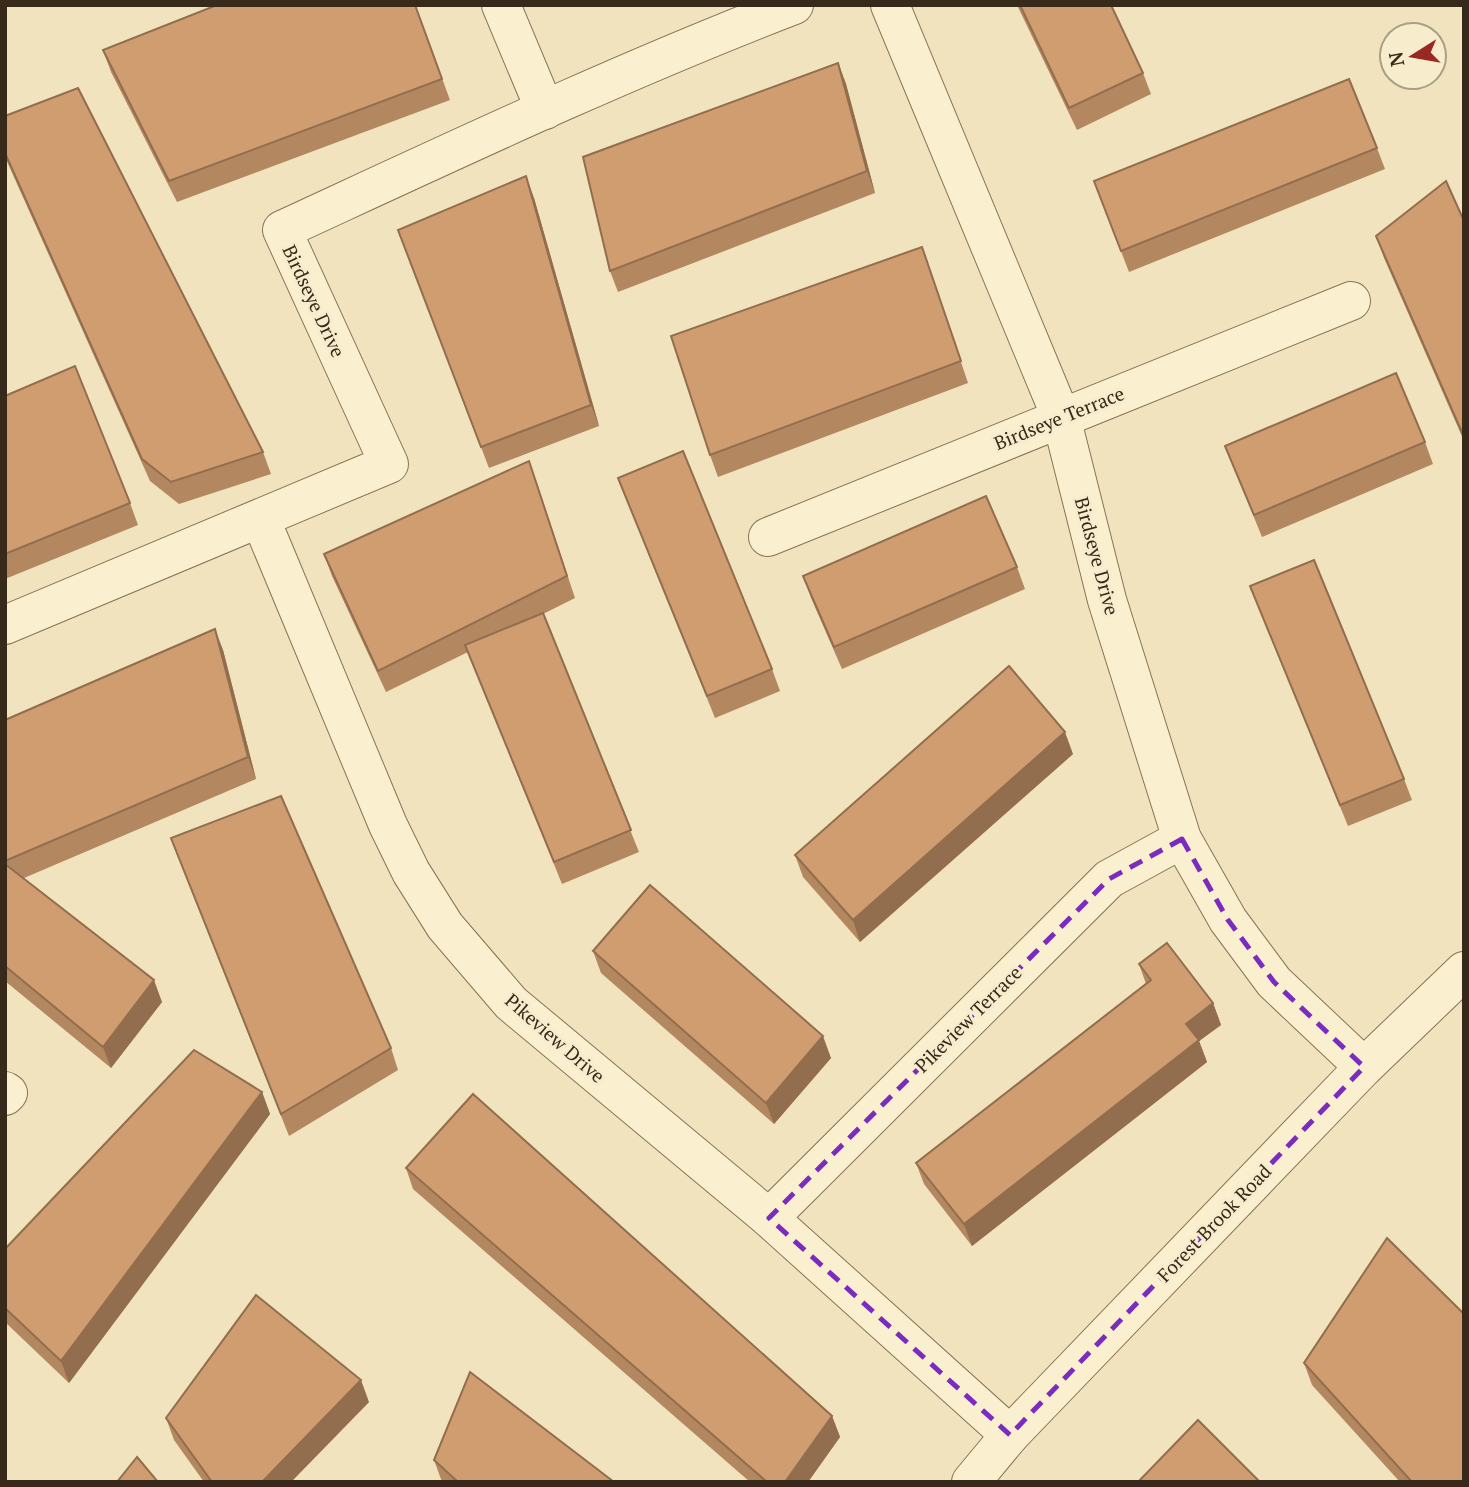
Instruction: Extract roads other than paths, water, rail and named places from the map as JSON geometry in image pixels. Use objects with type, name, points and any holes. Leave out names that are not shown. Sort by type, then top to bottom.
[{"type":"street","points":[[500,5],[545,110]]},
{"type":"street","name":"Birdseye Drive","points":[[5,625],[261,520],[389,464],[282,230],[706,39],[794,5]]},
{"type":"street","name":"Birdseye Drive","points":[[890,5],[1061,417],[1107,600],[1182,839],[1228,920],[1274,982],[1364,1067]]},
{"type":"street","name":"Birdseye Terrace","points":[[768,537],[1351,301]]},
{"type":"street","name":"Pikeview Drive","points":[[261,520],[388,825],[411,872],[445,926],[511,1003],[769,1218],[1010,1435]]},
{"type":"street","name":"Pikeview Terrace","points":[[769,1218],[1108,878],[1182,839]]},
{"type":"street","name":"Forest Brook Road","points":[[971,1482],[1010,1435],[1364,1067],[1464,971]]}]
